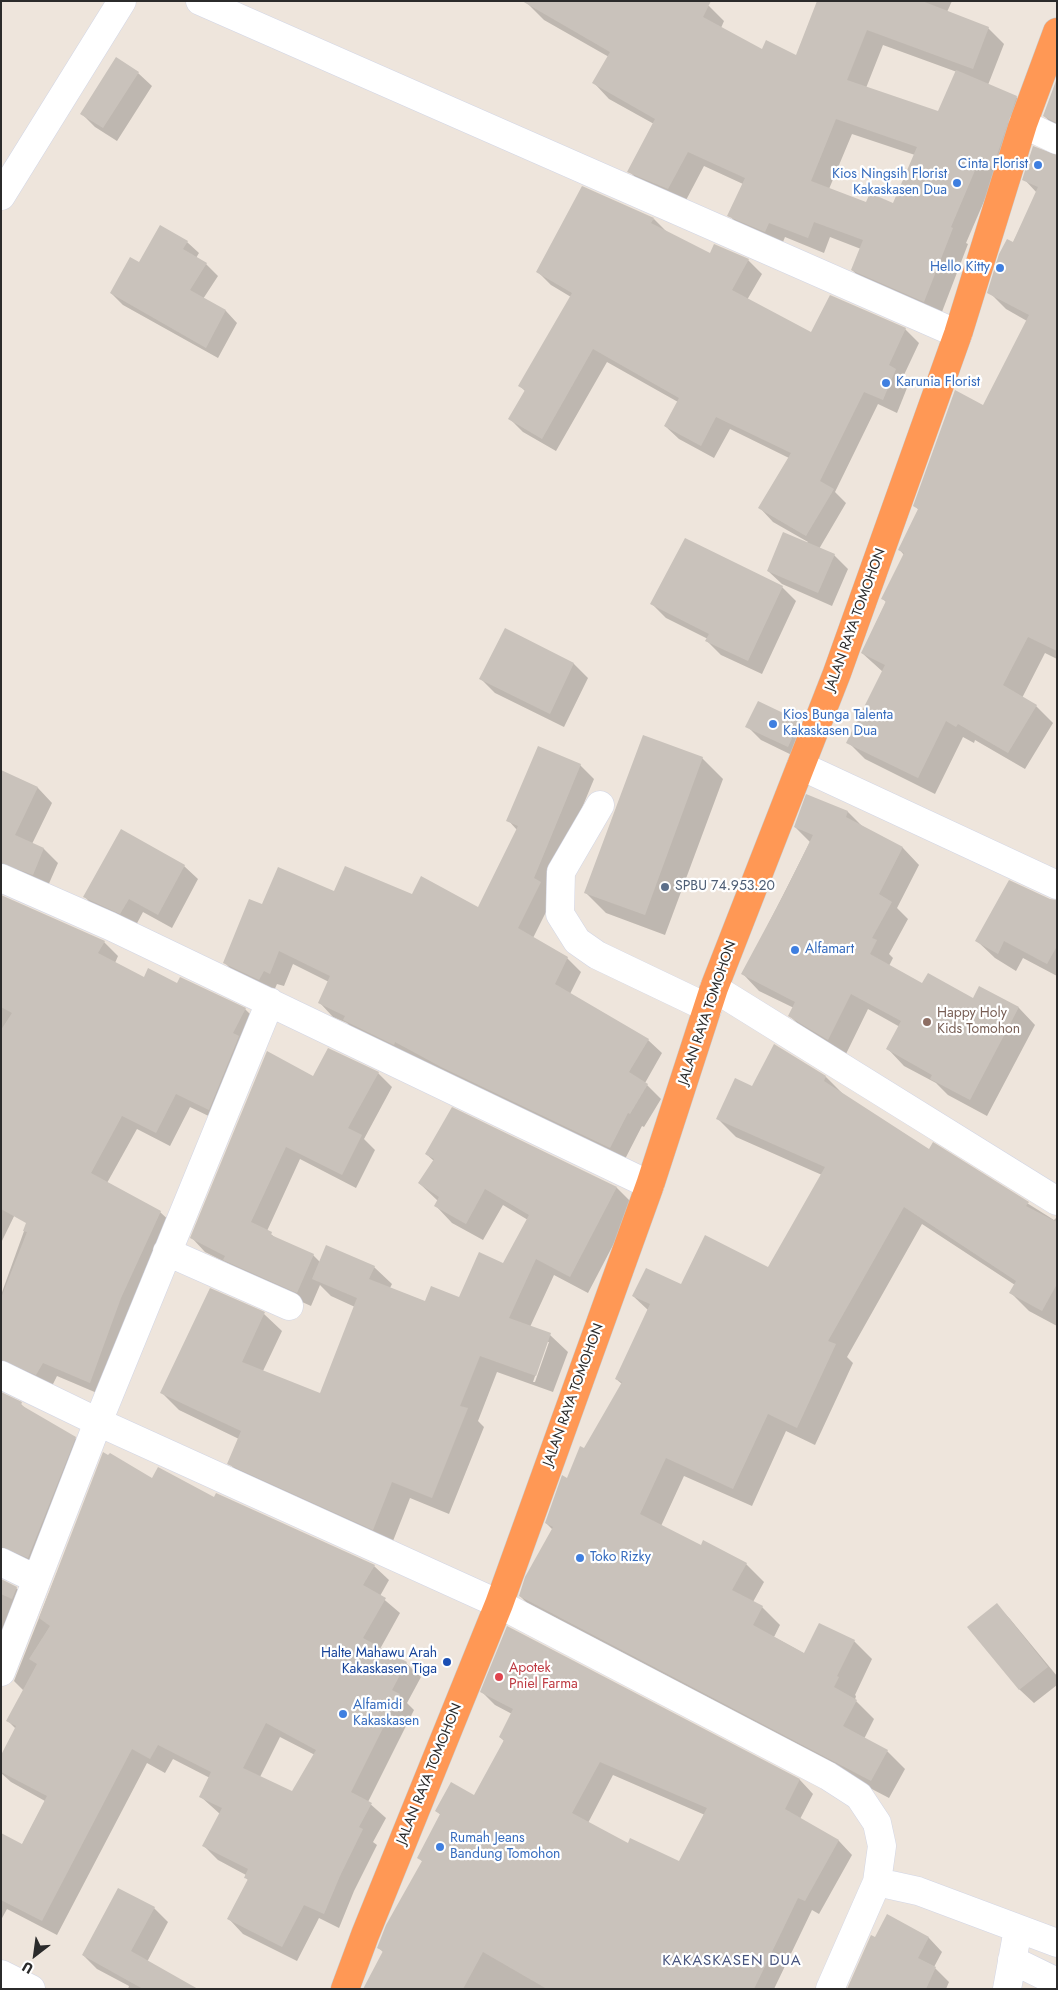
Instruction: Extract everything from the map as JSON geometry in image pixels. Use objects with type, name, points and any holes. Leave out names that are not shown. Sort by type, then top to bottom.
[{"type":"highway","name":"JALAN RAYA TOMOHON","points":[[346,1989],[368,1926],[499,1604],[650,1185],[711,998],[837,673],[958,334],[1023,124],[1057,32]]},
{"type":"street","points":[[1,196],[122,1]]},
{"type":"street","points":[[200,1],[958,334]]},
{"type":"street","points":[[1023,124],[1057,140]]},
{"type":"street","points":[[801,766],[1057,885]]},
{"type":"street","points":[[600,805],[562,872],[560,914],[576,941],[597,955],[711,998],[1057,1201]]},
{"type":"street","points":[[1,878],[110,926],[650,1185]]},
{"type":"street","points":[[1,1672],[98,1422],[270,1002]]},
{"type":"street","points":[[167,1252],[289,1306]]},
{"type":"street","points":[[1,1375],[98,1422],[499,1604],[828,1776],[859,1796],[877,1823],[882,1846],[877,1882],[830,1989]]},
{"type":"street","points":[[1,1562],[36,1579]]},
{"type":"street","points":[[877,1882],[918,1891],[1057,1942]]},
{"type":"street","points":[[1007,1989],[1018,1929]]},
{"type":"street","points":[[1012,1960],[1057,1982]]},
{"type":"street","points":[[1,1974],[31,1989]]},
{"type":"building","points":[[522,1],[711,1],[703,17],[762,49],[766,40],[796,55],[817,1],[922,1],[989,27],[973,69],[867,30],[847,80],[938,111],[956,70],[1017,96],[993,167],[979,161],[951,227],[953,228],[924,302],[851,270],[863,240],[814,222],[808,238],[769,223],[765,232],[727,216],[745,178],[688,152],[668,189],[627,172],[655,119],[592,83],[610,52]],"holes":[[[836,119],[917,147],[893,203],[870,193],[866,202],[811,181]]]},
{"type":"building","points":[[116,57],[139,72],[103,128],[80,114]]},
{"type":"building","points":[[1057,78],[1057,123],[1043,116]]},
{"type":"building","points":[[1033,146],[1057,155],[1057,651],[1028,637],[1003,685],[1037,705],[1008,753],[958,724],[956,727],[946,721],[918,778],[846,743],[885,665],[861,653],[886,601],[881,599],[904,553],[898,550],[918,509],[913,506],[955,390],[983,405],[1029,315],[987,293],[999,254],[1007,239],[1013,242],[1038,187],[1022,180]]},
{"type":"building","points":[[582,186],[654,218],[651,223],[710,253],[714,244],[749,259],[732,290],[811,332],[830,295],[906,328],[889,365],[896,369],[883,400],[864,392],[820,481],[834,489],[806,536],[758,508],[791,453],[716,417],[701,446],[664,426],[679,398],[593,349],[542,439],[508,419],[525,390],[518,386],[572,293],[536,272]]},
{"type":"building","points":[[160,225],[188,241],[183,249],[207,263],[190,290],[226,310],[206,348],[110,293],[130,257],[139,262]]},
{"type":"building","points":[[783,532],[835,554],[818,593],[767,571]]},
{"type":"building","points":[[685,538],[783,586],[748,661],[705,641],[709,634],[650,604]]},
{"type":"building","points":[[505,628],[574,663],[550,714],[479,679]]},
{"type":"building","name":"Kios Bunga Talenta Kakaskasen Dua","points":[[758,701],[800,721],[788,747],[745,727]]},
{"type":"building","points":[[643,735],[703,757],[645,915],[584,893]]},
{"type":"building","points":[[538,746],[581,764],[534,878],[541,882],[518,928],[568,957],[555,984],[649,1039],[629,1072],[648,1084],[630,1114],[628,1113],[610,1148],[441,1067],[395,1042],[394,1045],[343,1020],[345,1016],[318,1003],[330,976],[279,951],[270,974],[264,971],[259,980],[223,963],[249,899],[262,904],[278,867],[334,891],[345,866],[412,894],[421,876],[478,907],[518,826],[506,821]]},
{"type":"building","points":[[1,770],[38,787],[15,835],[44,848],[33,875],[1,863]]},
{"type":"building","points":[[806,794],[848,811],[846,817],[903,847],[879,894],[892,902],[872,938],[877,940],[870,954],[922,983],[928,973],[973,998],[979,986],[1019,1007],[970,1100],[930,1079],[932,1075],[886,1049],[901,1021],[851,994],[828,1040],[788,1016],[795,1002],[741,974],[813,835],[794,827]]},
{"type":"building","points":[[121,829],[185,865],[158,915],[129,899],[120,914],[83,897]]},
{"type":"building","points":[[1009,880],[1050,899],[1057,900],[1057,946],[1047,964],[1004,941],[998,954],[975,941]]},
{"type":"building","points":[[1,895],[105,941],[98,953],[144,977],[148,968],[177,983],[180,977],[246,1008],[233,1033],[239,1036],[209,1110],[176,1094],[156,1133],[122,1116],[91,1173],[161,1211],[121,1298],[90,1383],[43,1363],[36,1375],[1,1360],[1,1298],[27,1232],[23,1231],[26,1223],[1,1209],[1,1030],[12,1013],[1,1007]]},
{"type":"building","points":[[774,1044],[826,1076],[824,1081],[929,1149],[933,1142],[1029,1202],[1026,1206],[1057,1222],[1057,1284],[1042,1311],[1009,1293],[1016,1281],[904,1207],[828,1341],[836,1344],[797,1428],[768,1414],[733,1489],[666,1458],[640,1514],[701,1545],[703,1540],[747,1563],[732,1590],[763,1606],[753,1625],[804,1653],[819,1623],[855,1640],[837,1676],[839,1677],[834,1687],[857,1700],[843,1726],[888,1750],[871,1781],[519,1596],[525,1577],[553,1527],[545,1523],[562,1475],[567,1478],[580,1446],[584,1448],[622,1382],[615,1379],[650,1304],[632,1296],[646,1268],[681,1284],[705,1235],[768,1267],[825,1167],[716,1119],[735,1078],[752,1086]]},
{"type":"building","points":[[328,1048],[379,1072],[348,1128],[362,1135],[342,1175],[286,1147],[251,1222],[272,1232],[271,1235],[314,1254],[297,1293],[223,1260],[225,1256],[190,1238],[267,1051],[313,1076]]},
{"type":"building","points":[[452,1107],[617,1187],[570,1277],[536,1259],[509,1318],[551,1333],[536,1376],[480,1356],[460,1406],[468,1408],[432,1498],[392,1482],[373,1530],[227,1464],[241,1431],[160,1393],[210,1288],[265,1312],[242,1362],[320,1393],[357,1298],[312,1279],[326,1245],[375,1266],[369,1279],[425,1301],[431,1286],[459,1297],[479,1252],[503,1263],[529,1215],[485,1189],[466,1224],[434,1206],[439,1197],[418,1183],[434,1159],[425,1154]]},
{"type":"building","points":[[1,1392],[22,1402],[21,1405],[76,1437],[28,1558],[1,1547]]},
{"type":"building","points":[[103,1452],[108,1455],[110,1453],[152,1478],[158,1467],[214,1497],[216,1493],[375,1565],[363,1585],[386,1598],[363,1638],[407,1662],[392,1690],[400,1694],[351,1792],[372,1803],[359,1827],[363,1829],[324,1914],[304,1905],[282,1947],[227,1919],[248,1879],[244,1878],[248,1869],[202,1846],[222,1808],[199,1797],[211,1772],[158,1745],[150,1759],[132,1749],[42,1921],[1,1900],[1,1833],[22,1844],[47,1796],[1,1772],[1,1755],[16,1726],[6,1721],[37,1664],[29,1659],[50,1626],[39,1618]],"holes":[[[266,1723],[316,1750],[292,1791],[243,1768]]]},
{"type":"building","points":[[1,1579],[17,1587],[12,1599],[1,1594]]},
{"type":"building","points":[[997,1603],[1048,1667],[1019,1690],[967,1627]]},
{"type":"building","points":[[507,1626],[800,1779],[785,1809],[839,1840],[805,1901],[798,1898],[754,1989],[547,1989],[483,1952],[463,1989],[363,1989],[383,1951],[377,1948],[386,1925],[422,1861],[417,1858],[440,1814],[435,1811],[451,1782],[474,1795],[504,1740],[499,1737],[513,1709],[480,1692]],"holes":[[[600,1762],[707,1808],[679,1861],[630,1838],[628,1843],[572,1813]]]},
{"type":"building","points":[[118,1888],[155,1907],[131,1951],[198,1989],[143,1989],[82,1955]]},
{"type":"building","points":[[887,1914],[929,1937],[918,1958],[936,1967],[926,1989],[847,1989],[871,1935],[875,1937]]},
{"type":"place","name":"Cinta Florist","points":[[1038,165]]},
{"type":"place","name":"Kios Ningsih Florist Kakaskasen Dua","points":[[957,183]]},
{"type":"place","name":"Hello Kitty","points":[[1000,268]]},
{"type":"place","name":"Karunia Florist","points":[[886,383]]},
{"type":"place","name":"Kios Bunga Talenta Kakaskasen Dua","points":[[773,724]]},
{"type":"place","name":"SPBU 74.953.20","points":[[665,887]]},
{"type":"place","name":"Alfamart","points":[[795,950]]},
{"type":"place","name":"Happy Holy Kids Tomohon","points":[[927,1022]]},
{"type":"place","name":"Toko Rizky","points":[[580,1558]]},
{"type":"place","name":"Halte Mahawu Arah Kakaskasen Tiga","points":[[447,1662]]},
{"type":"place","name":"Apotek Pniel Farma","points":[[499,1677]]},
{"type":"place","name":"Alfamidi Kakaskasen","points":[[343,1714]]},
{"type":"place","name":"Rumah Jeans Bandung Tomohon","points":[[440,1847]]},
{"type":"district","name":"KAKASKASEN DUA","points":[[732,1961]]}]
